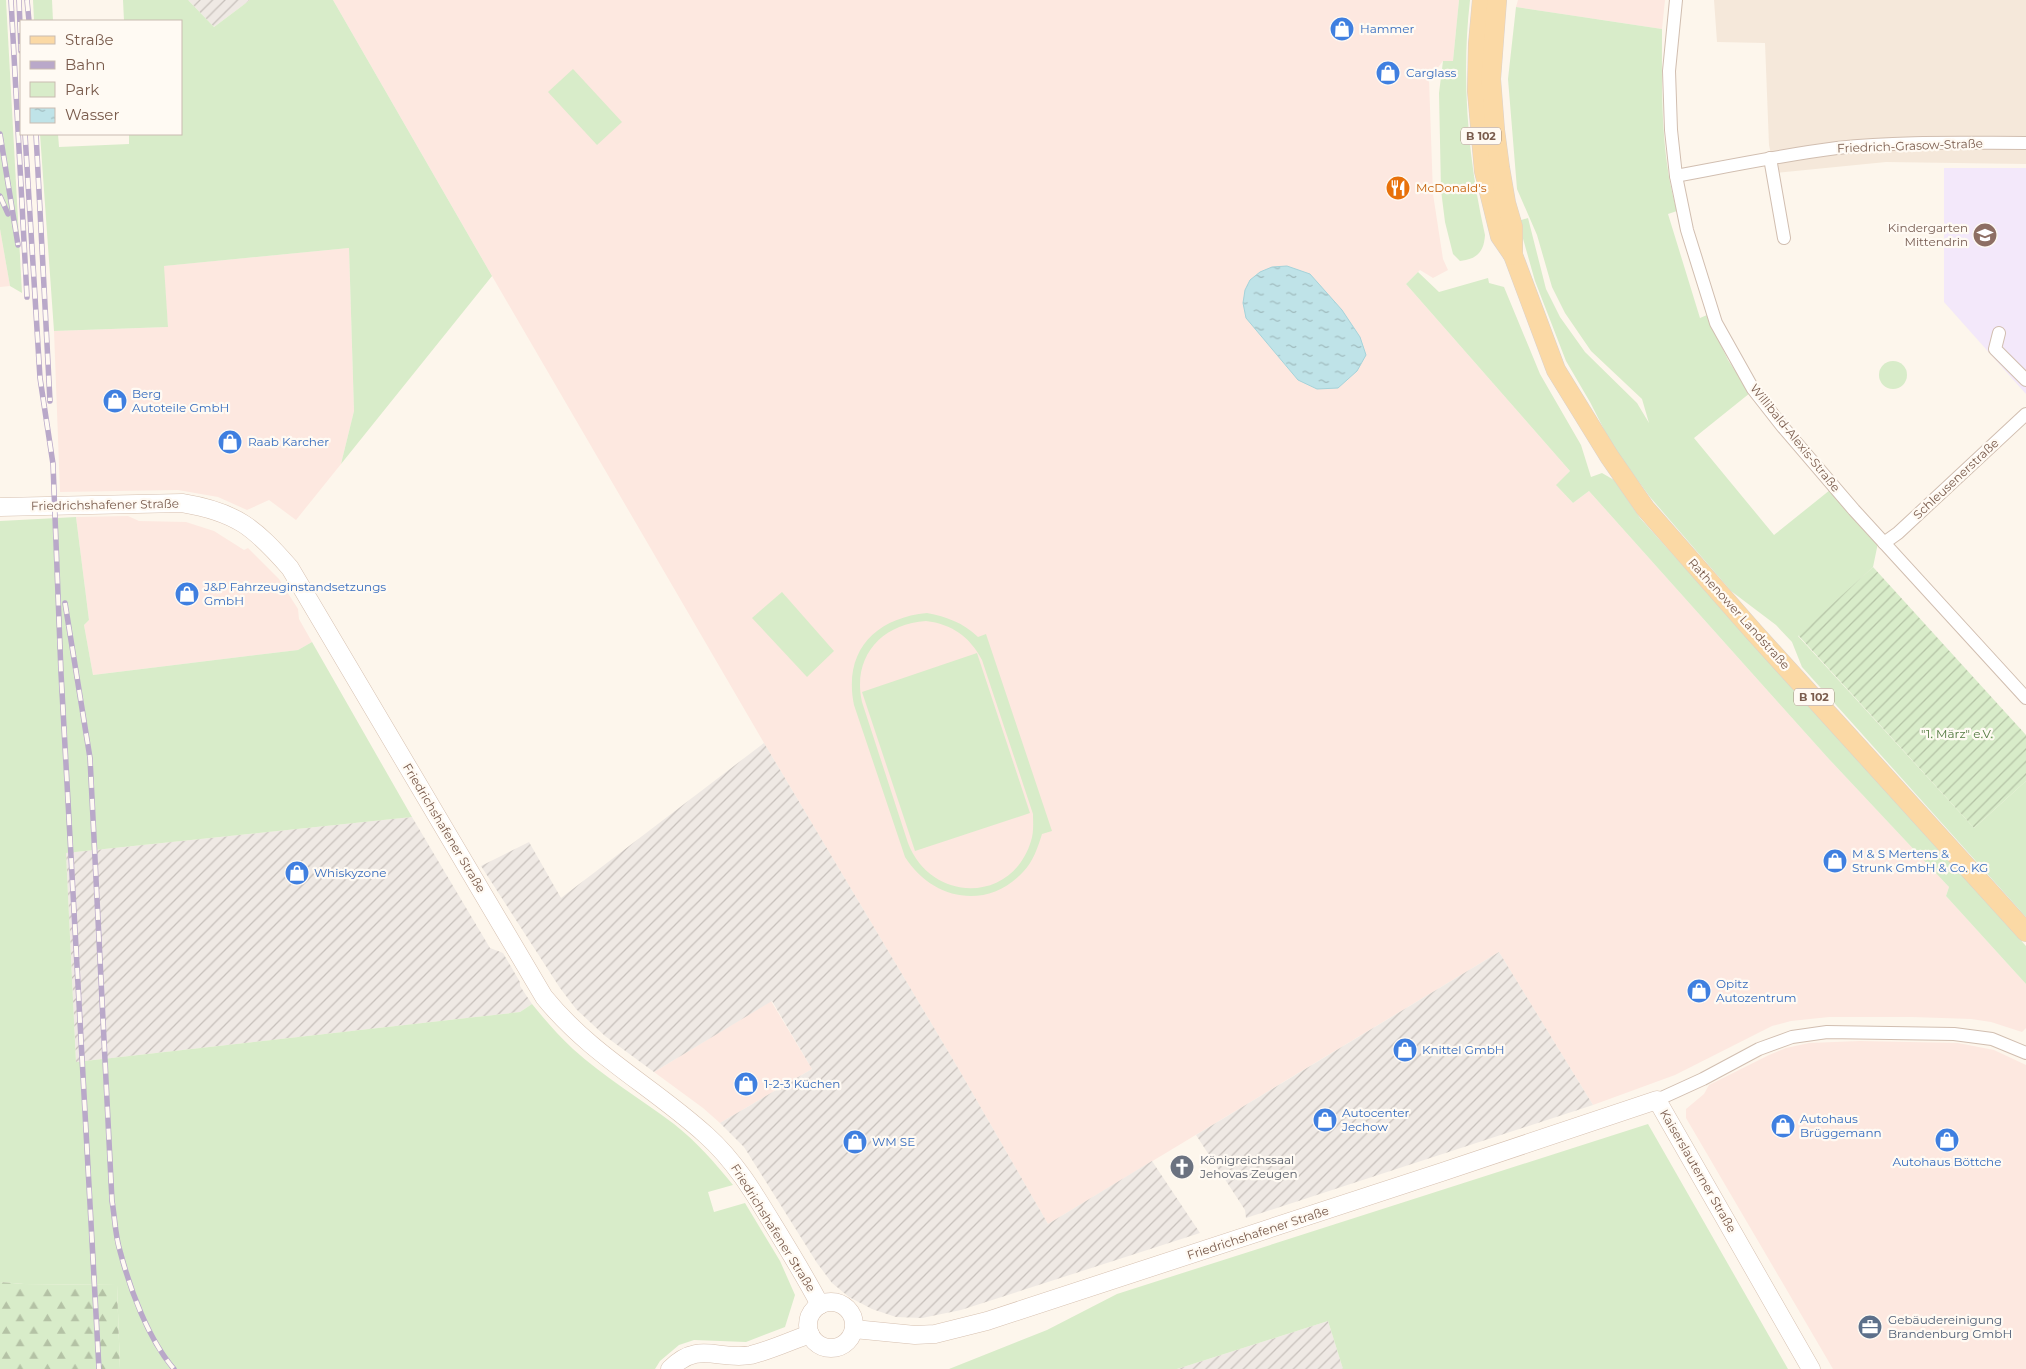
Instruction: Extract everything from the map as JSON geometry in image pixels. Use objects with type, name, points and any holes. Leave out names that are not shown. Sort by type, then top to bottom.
[{"type":"main road","name":"Rathenower Landstraße","points":[[1482,0],[1478,44],[1477,91],[1484,171],[1500,236],[1512,254],[1556,370],[1609,456],[1644,508],[2026,932]]},
{"type":"main road","name":"Rathenower Landstraße","points":[[1496,0],[1491,79],[1500,168],[1506,204],[1513,227],[1512,254]]},
{"type":"street","name":"Willibald-Alexis-Straße","points":[[1676,0],[1669,72],[1671,130],[1676,176],[1686,225],[1716,323],[1753,389],[1782,426],[1884,543],[2026,698]]},
{"type":"street","name":"Friedrich-Grasow-Straße","points":[[1676,176],[1770,158],[1877,145],[2026,143]]},
{"type":"street","points":[[1770,158],[1784,238]]},
{"type":"street","points":[[2000,333],[1995,349],[2026,380]]},
{"type":"street","name":"Schleusenerstraße","points":[[1884,543],[1898,533],[2026,414]]},
{"type":"street","name":"Friedrichshafener Straße","points":[[0,506],[182,503],[208,507],[231,516],[264,539],[290,568],[544,997],[573,1030],[600,1054],[681,1113],[729,1158],[747,1181],[820,1305]]},
{"type":"street","name":"Kaiserslauterner Straße","points":[[1811,1369],[1657,1100],[1703,1079],[1759,1049],[1792,1037],[1846,1032],[1954,1034],[1992,1039],[2026,1053]]},
{"type":"street","name":"Friedrichshafener Straße","points":[[810,1334],[808,1326],[813,1310],[820,1305],[832,1302],[844,1306],[853,1316],[854,1329],[915,1335],[935,1334],[978,1323],[1338,1207],[1657,1100]]},
{"type":"street","points":[[670,1369],[677,1362],[697,1352],[733,1356],[749,1355],[810,1334],[819,1345],[834,1348],[847,1342],[854,1329]]},
{"type":"shaded area","points":[[188,0],[250,0],[214,27]]},
{"type":"shaded area","points":[[333,0],[1459,0],[1453,61],[1443,61],[1429,79],[1433,194],[1443,259],[1448,270],[1433,278],[1420,270],[1406,284],[1570,471],[1557,486],[1573,503],[1589,491],[1828,758],[1949,887],[1946,896],[2026,984],[2026,1028],[2022,1032],[1991,1022],[1971,1019],[1912,1017],[1829,1017],[1791,1021],[1772,1026],[1675,1075],[1593,1105],[1499,952],[1048,1224],[958,1068],[764,743]]},
{"type":"shaded area","points":[[1518,0],[1665,0],[1662,29],[1516,7]]},
{"type":"shaded area","points":[[1714,0],[2026,0],[2026,164],[1886,162],[1775,173],[1769,145],[1765,43],[1717,42]]},
{"type":"shaded area","name":"Kindergarten Mittendrin","points":[[1944,168],[2026,168],[2026,394],[1944,302]]},
{"type":"shaded area","points":[[0,229],[10,286],[0,287]]},
{"type":"shaded area","points":[[349,248],[354,411],[341,464],[296,520],[269,500],[247,510],[218,497],[178,490],[60,492],[54,331],[168,327],[163,266]]},
{"type":"shaded area","name":"J&P Fahrzeuginstandsetzungs GmbH","points":[[128,516],[139,521],[186,522],[214,531],[244,550],[248,548],[279,579],[298,609],[299,619],[312,642],[298,650],[93,675],[84,625],[89,620],[76,517]]},
{"type":"shaded area","points":[[764,743],[958,1068],[1048,1224],[1152,1161],[1200,1233],[961,1310],[922,1318],[896,1317],[872,1309],[849,1297],[832,1283],[817,1263],[744,1147],[720,1123],[812,1069],[772,1001],[654,1072],[605,1036],[576,1009],[560,988],[481,866],[529,842],[561,898]]},
{"type":"shaded area","points":[[412,817],[490,948],[503,953],[520,982],[520,986],[532,1004],[520,1012],[76,1062],[66,853]]},
{"type":"shaded area","points":[[1499,952],[1593,1105],[1246,1218],[1245,1210],[1196,1135]]},
{"type":"shaded area","points":[[771,1001],[812,1069],[720,1123],[654,1072]]},
{"type":"shaded area","points":[[1860,1041],[1958,1043],[1994,1050],[2026,1065],[2026,1369],[1833,1369],[1686,1118],[1686,1109],[1704,1094],[1709,1085],[1769,1055],[1786,1048],[1809,1043]]},
{"type":"shaded area","points":[[1328,1321],[1343,1369],[1177,1369]]},
{"type":"green space","points":[[0,0],[6,0],[22,293],[10,286],[0,229]]},
{"type":"green space","points":[[33,0],[52,0],[53,20],[34,20]]},
{"type":"green space","points":[[123,0],[188,0],[214,27],[250,0],[333,0],[492,276],[341,464],[354,411],[349,248],[164,266],[168,327],[54,331],[40,135],[58,135],[59,147],[129,144],[129,135],[182,135],[182,20],[124,20]]},
{"type":"green space","points":[[1459,0],[1470,0],[1467,29],[1466,89],[1470,148],[1485,235],[1483,246],[1479,253],[1476,256],[1460,261],[1453,254],[1445,222],[1441,190],[1439,93],[1443,61],[1453,61]]},
{"type":"green space","points":[[1516,7],[1662,29],[1663,121],[1667,167],[1677,211],[1668,214],[1700,318],[1707,315],[1728,360],[1750,393],[1694,438],[1774,535],[1830,490],[1878,543],[1873,567],[1798,636],[1974,828],[2026,781],[2026,917],[1802,667],[1792,642],[1776,625],[1731,591],[1650,497],[1612,445],[1566,361],[1535,281],[1518,221],[1528,218],[1546,289],[1560,317],[1585,352],[1637,403],[1649,423],[1642,399],[1591,351],[1565,313],[1552,287],[1537,235],[1517,189],[1508,79]]},
{"type":"green space","points":[[573,69],[622,122],[597,145],[548,92]]},
{"type":"green space","points":[[1418,272],[1439,292],[1488,278],[1489,283],[1504,287],[1540,374],[1581,445],[1591,477],[1602,473],[1614,480],[1640,518],[2026,946],[2026,984],[1946,896],[1949,887],[1828,758],[1589,491],[1573,503],[1556,485],[1570,471],[1406,284]]},
{"type":"green space","points":[[1893,361],[1903,365],[1907,375],[1903,385],[1893,389],[1883,385],[1879,375],[1883,365]]},
{"type":"green space","points":[[76,517],[89,620],[84,625],[93,675],[298,650],[312,642],[412,817],[66,853],[76,1062],[520,1012],[532,1004],[573,1049],[690,1138],[733,1185],[708,1192],[714,1212],[745,1203],[780,1261],[795,1295],[785,1327],[746,1342],[694,1340],[679,1345],[660,1361],[655,1369],[120,1369],[117,1285],[0,1282],[0,521]]},
{"type":"green space","name":"\"1. März\" e.V.","points":[[1873,567],[2026,735],[2026,781],[1974,828],[1798,635]]},
{"type":"green space","points":[[782,592],[834,651],[807,677],[752,618]]},
{"type":"green space","points":[[927,613],[948,618],[978,637],[986,634],[1052,831],[1042,834],[1027,868],[1009,884],[993,892],[977,896],[945,891],[930,883],[916,872],[905,857],[854,705],[853,669],[859,653],[878,630],[908,616]],"holes":[[[926,621],[944,625],[966,638],[982,660],[1033,814],[1032,838],[1021,862],[1007,876],[990,885],[971,888],[952,885],[934,877],[919,863],[908,843],[862,702],[861,671],[866,657],[873,646],[883,636],[910,623]]]},
{"type":"green space","points":[[977,653],[1030,813],[915,851],[862,692]]},
{"type":"green space","points":[[1648,1124],[1788,1369],[1343,1369],[1328,1321],[1177,1369],[949,1369],[1047,1330],[1117,1294]]},
{"type":"green space","points":[[0,1282],[117,1285],[120,1369],[0,1369]]},
{"type":"water","points":[[1287,266],[1310,274],[1342,310],[1360,337],[1366,355],[1357,371],[1338,388],[1317,389],[1298,380],[1246,318],[1243,303],[1245,290],[1250,280],[1260,272],[1272,267]]},
{"type":"railway","points":[[11,0],[27,297]]},
{"type":"railway","points":[[19,0],[20,26]]},
{"type":"railway","points":[[27,0],[29,20]]},
{"type":"railway","points":[[0,134],[18,245]]},
{"type":"railway","points":[[25,135],[40,378],[53,464],[61,673],[99,1369]]},
{"type":"railway","points":[[36,135],[50,401]]},
{"type":"railway","points":[[0,196],[8,214]]},
{"type":"railway","points":[[65,603],[90,758],[112,1201],[116,1233],[124,1266],[141,1313],[156,1343],[174,1369]]},
{"type":"place","name":"Hammer","points":[[1342,29]]},
{"type":"place","name":"Carglass","points":[[1388,73]]},
{"type":"place","name":"McDonald's","points":[[1398,188]]},
{"type":"place","name":"Kindergarten Mittendrin","points":[[1985,235]]},
{"type":"place","name":"Berg Autoteile GmbH","points":[[115,401]]},
{"type":"place","name":"Raab Karcher","points":[[230,442]]},
{"type":"place","name":"J&P Fahrzeuginstandsetzungs GmbH","points":[[187,594]]},
{"type":"place","name":"M & S Mertens & Strunk GmbH & Co. KG","points":[[1835,861]]},
{"type":"place","name":"Whiskyzone","points":[[297,873]]},
{"type":"place","name":"Opitz Autozentrum","points":[[1699,991]]},
{"type":"place","name":"Knittel GmbH","points":[[1405,1050]]},
{"type":"place","name":"1-2-3 Küchen","points":[[746,1084]]},
{"type":"place","name":"Autocenter Jechow","points":[[1325,1120]]},
{"type":"place","name":"Autohaus Brüggemann","points":[[1783,1126]]},
{"type":"place","name":"Autohaus Böttche","points":[[1947,1140]]},
{"type":"place","name":"WM SE","points":[[855,1142]]},
{"type":"place","name":"Königreichssaal Jehovas Zeugen","points":[[1182,1167]]},
{"type":"place","name":"Gebäudereinigung Brandenburg GmbH","points":[[1870,1327]]}]
